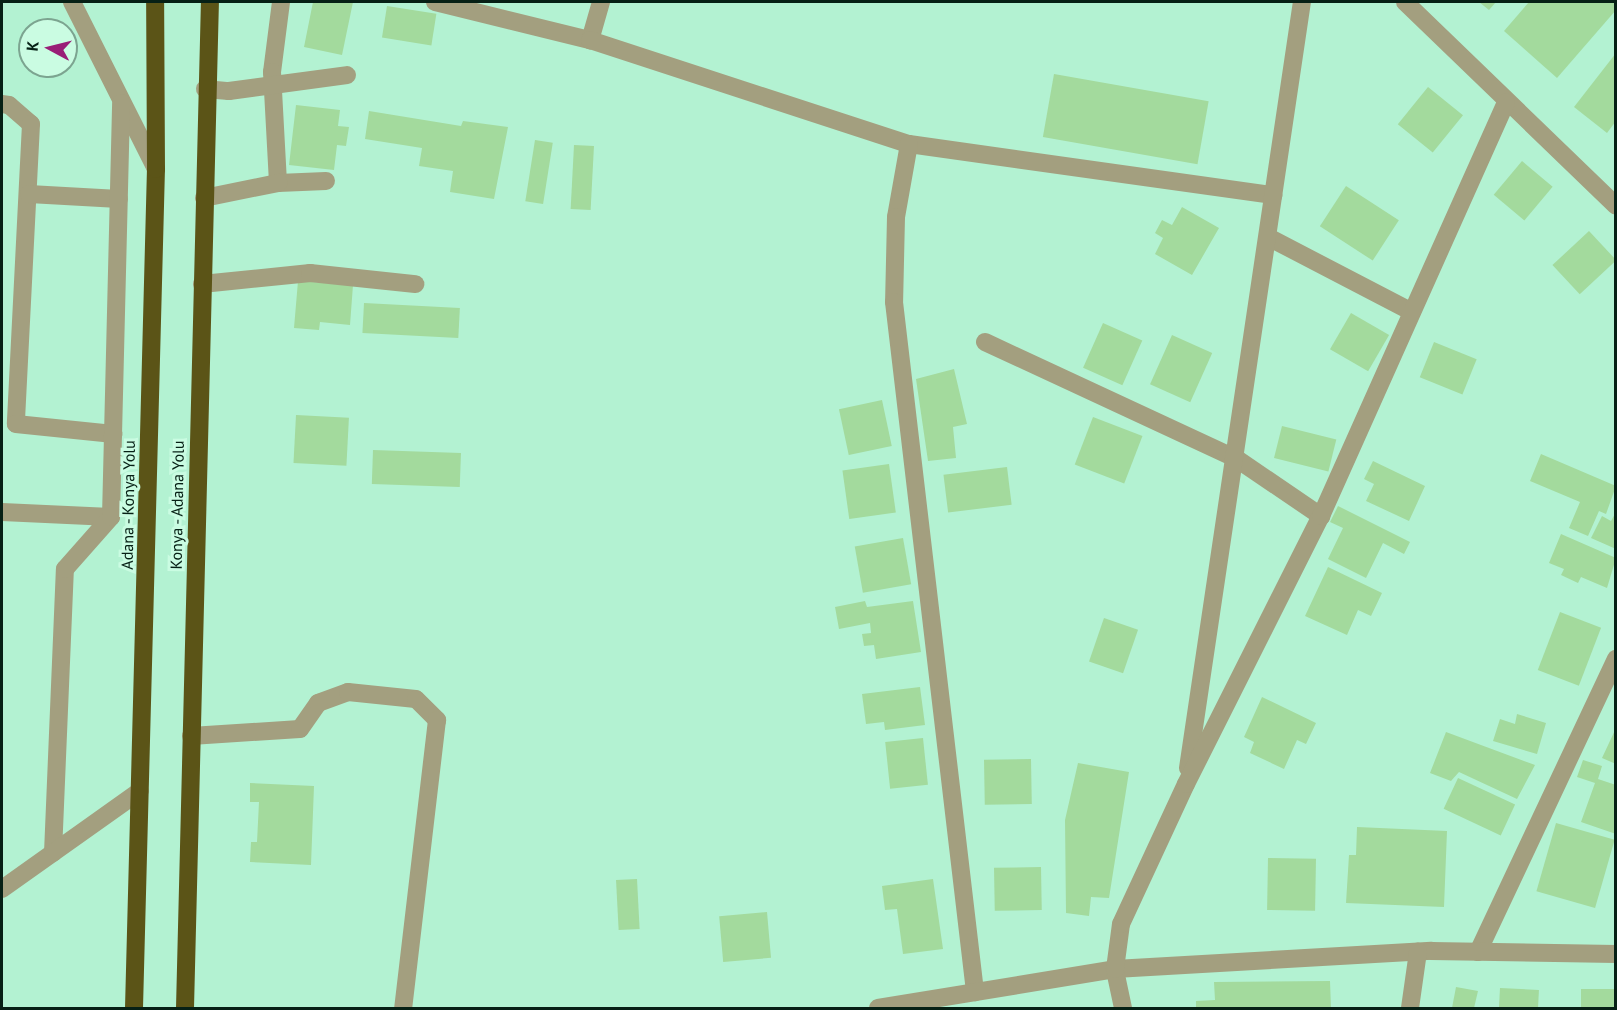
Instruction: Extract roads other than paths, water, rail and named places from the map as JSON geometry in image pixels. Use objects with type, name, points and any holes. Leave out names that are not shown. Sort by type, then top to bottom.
[{"type":"highway","name":"Adana - Konya Yolu","points":[[134,1008],[156,169],[154,2]]},
{"type":"highway","name":"Konya - Adana Yolu","points":[[184,1008],[210,2]]},
{"type":"street","points":[[72,2],[156,169]]},
{"type":"street","points":[[278,183],[272,83],[281,2]]},
{"type":"street","points":[[435,2],[590,40],[909,144],[1273,195]]},
{"type":"street","points":[[590,40],[601,2]]},
{"type":"street","points":[[1186,784],[1237,459],[1302,2]]},
{"type":"street","points":[[1405,2],[1506,103],[1616,206]]},
{"type":"street","points":[[206,89],[229,91],[272,83],[347,75]]},
{"type":"street","points":[[1123,1008],[1115,969],[1120,924],[1186,784],[1321,516],[1506,103]]},
{"type":"street","points":[[2,104],[9,105],[32,124],[16,424],[114,434]]},
{"type":"street","points":[[53,853],[65,569],[111,517],[122,104]]},
{"type":"street","points":[[909,144],[896,217],[894,302],[975,992]]},
{"type":"street","points":[[204,198],[278,183],[326,181]]},
{"type":"street","points":[[29,194],[119,199]]},
{"type":"street","points":[[1268,237],[1412,312]]},
{"type":"street","points":[[202,284],[310,273],[415,284]]},
{"type":"street","points":[[985,342],[1237,459],[1321,516]]},
{"type":"street","points":[[2,512],[111,517]]},
{"type":"street","points":[[1478,952],[1616,659]]},
{"type":"street","points":[[191,736],[300,729],[318,704],[348,692],[416,699],[437,720],[403,1008]]},
{"type":"street","points":[[2,889],[140,791]]},
{"type":"street","points":[[1410,1008],[1418,952]]},
{"type":"street","points":[[878,1008],[897,1007],[1115,969],[1418,952],[1616,954]]}]
